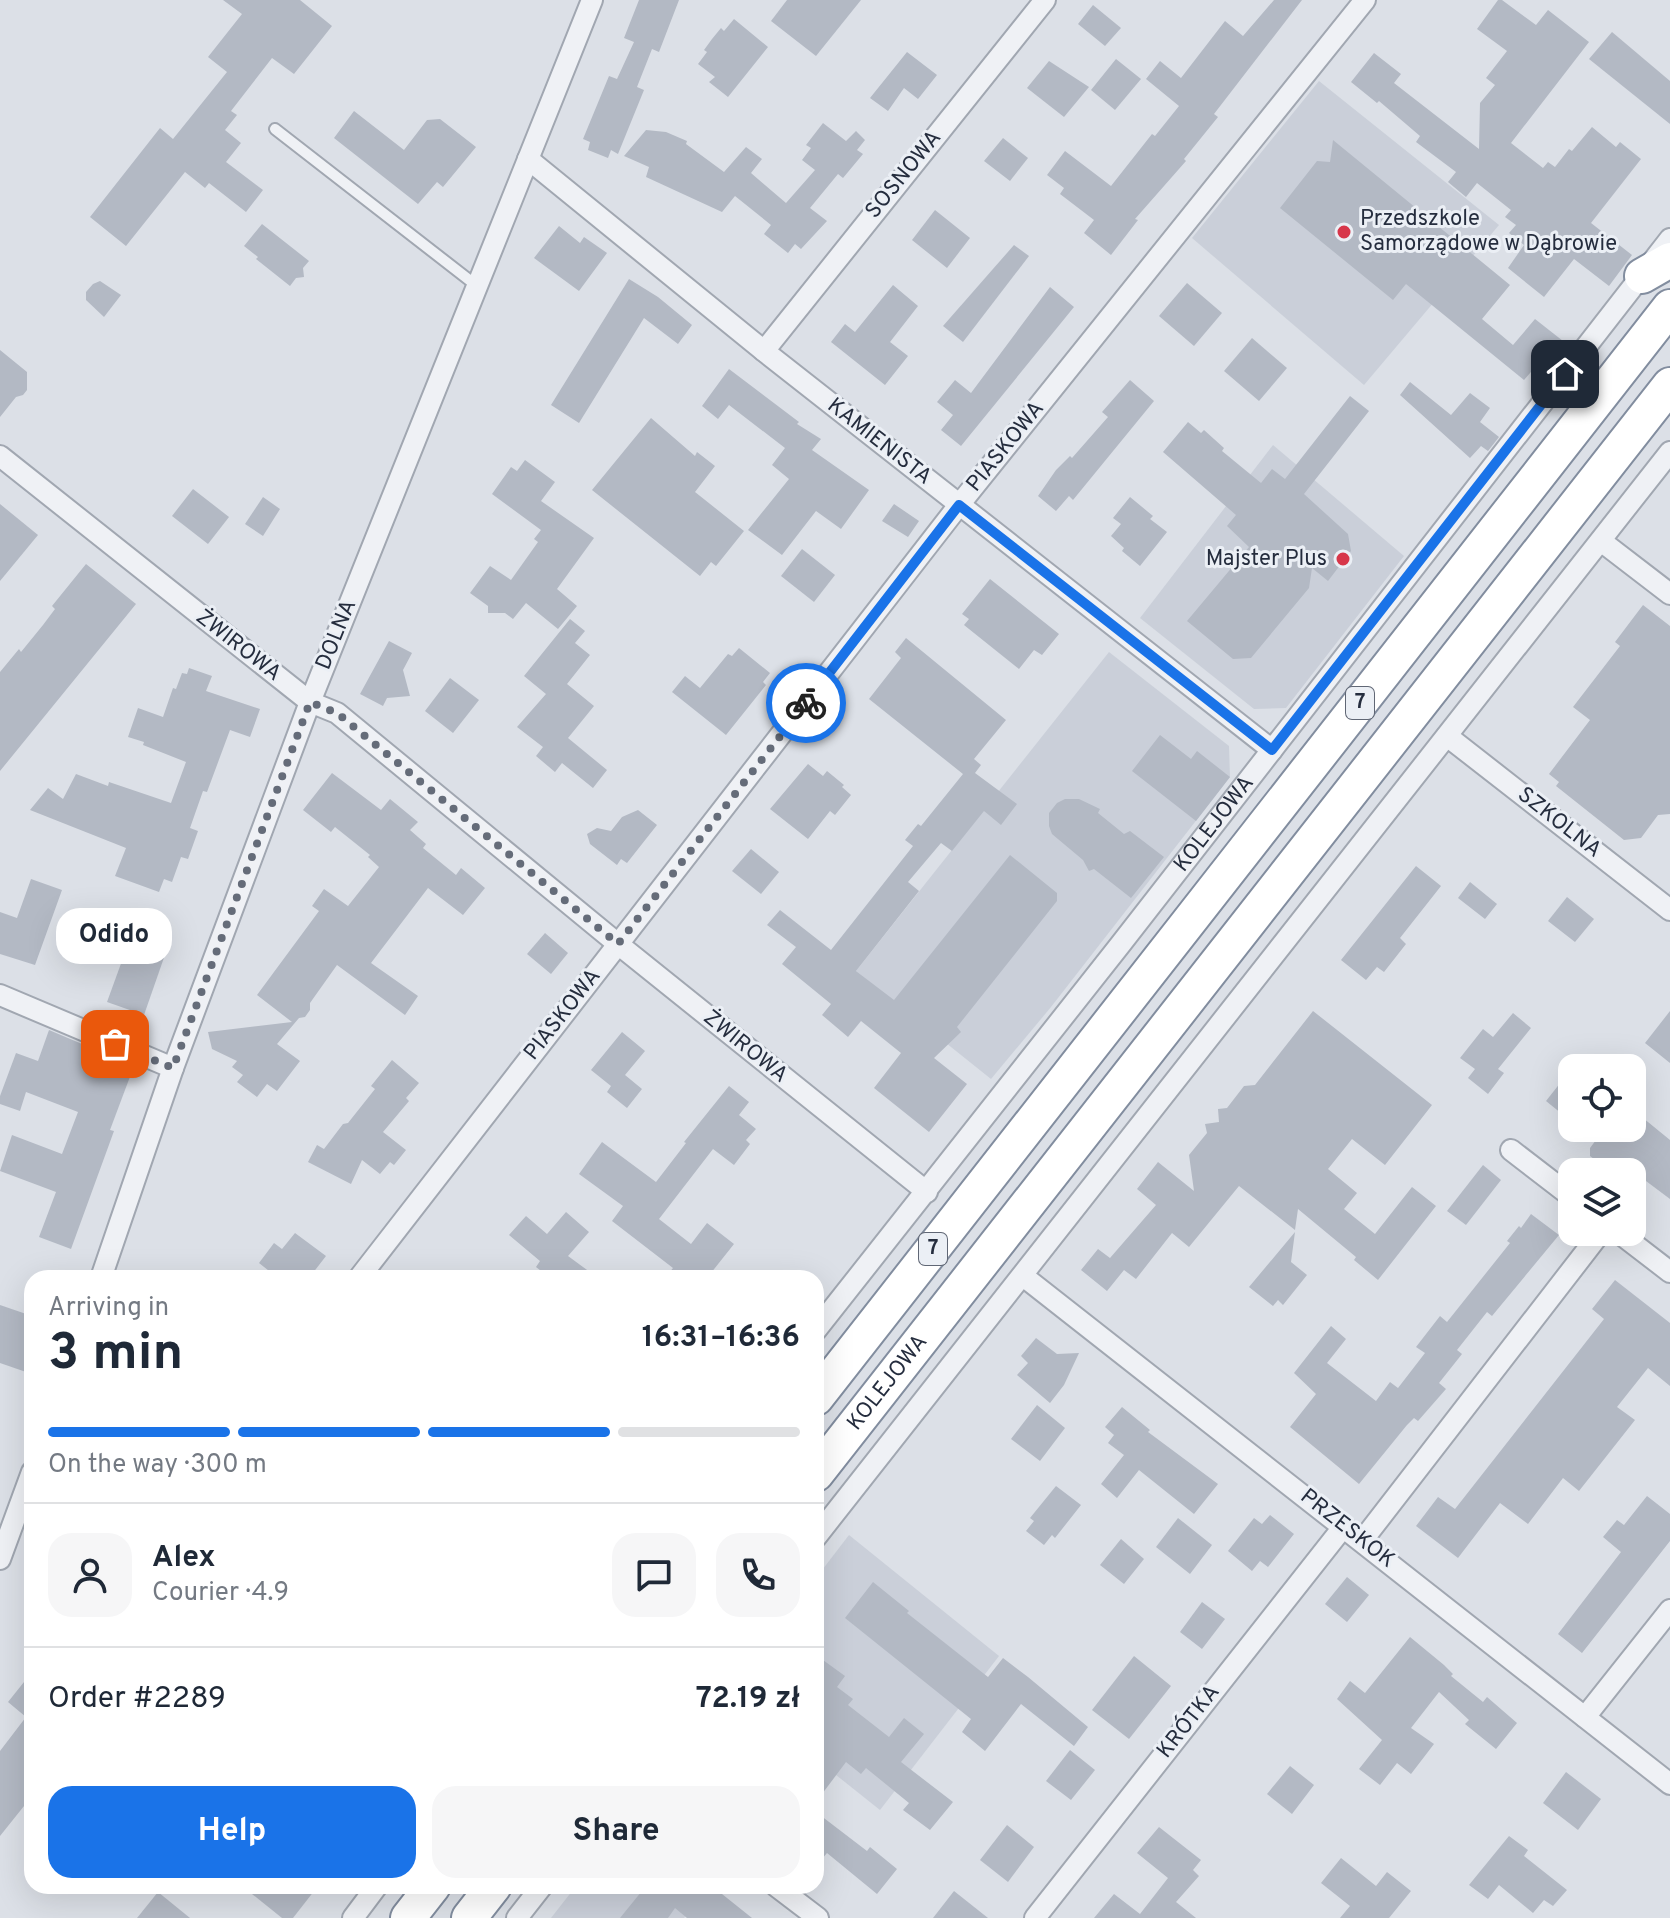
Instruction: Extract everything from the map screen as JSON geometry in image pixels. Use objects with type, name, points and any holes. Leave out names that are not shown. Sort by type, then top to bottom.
[{"type":"highway","name":"KOLEJOWA","points":[[824,1388],[1670,307]]},
{"type":"highway","name":"KOLEJOWA","points":[[824,1464],[1670,385]]},
{"type":"highway","points":[[408,1918],[427,1894]]},
{"type":"highway","points":[[469,1918],[488,1894]]},
{"type":"street","name":"DOLNA","points":[[104,1270],[173,1068],[310,702],[592,0]]},
{"type":"street","name":"SOSNOWA","points":[[764,351],[1045,0]]},
{"type":"street","name":"PIASKOWA","points":[[365,1270],[959,505],[1365,0]]},
{"type":"street","name":"KAMIENISTA","points":[[528,159],[764,351],[1272,750]]},
{"type":"street","name":"KOLEJOWA","points":[[824,1320],[1656,268],[1670,239]]},
{"type":"street","name":"KOLEJOWA","points":[[824,1527],[1670,452]]},
{"type":"street","name":"ŻWIROWA","points":[[0,456],[310,702],[337,713],[927,1192]]},
{"type":"street","points":[[1601,541],[1670,594]]},
{"type":"street","name":"SZKOLNA","points":[[1447,736],[1670,910]]},
{"type":"street","points":[[0,995],[173,1068]]},
{"type":"street","points":[[1511,1150],[1558,1186]]},
{"type":"street","points":[[1362,1541],[1590,1246]]},
{"type":"street","points":[[1636,1246],[1670,1272]]},
{"type":"street","name":"PRZESKOK","points":[[1023,1276],[1670,1784]]},
{"type":"street","points":[[0,1559],[5,1527],[24,1488]]},
{"type":"street","name":"KRÓTKA","points":[[1035,1918],[1344,1526]]},
{"type":"street","points":[[1585,1717],[1670,1610]]},
{"type":"street","points":[[353,1918],[371,1894]]},
{"type":"street","points":[[517,1918],[536,1894]]},
{"type":"street","points":[[786,1894],[818,1918]]},
{"type":"lane","points":[[275,129],[477,286]]},
{"type":"shaded area","name":"Przedszkole Samorządowe w Dąbrowie","points":[[1319,81],[1499,225],[1364,385],[1192,238]]},
{"type":"shaded area","points":[[1273,445],[1404,556],[1286,708],[1254,709],[1140,618]]},
{"type":"shaded area","points":[[1109,652],[1229,746],[1230,777],[991,1079],[856,971]]},
{"type":"shaded area","points":[[849,1535],[999,1656],[880,1810],[824,1765],[824,1568]]},
{"type":"shaded area","points":[[570,1894],[703,1894],[684,1918],[551,1918]]},
{"type":"building","points":[[223,0],[300,0],[332,26],[294,74],[272,58],[231,111],[237,115],[225,130],[241,143],[226,162],[263,190],[246,212],[209,183],[205,188],[185,172],[126,246],[90,217],[160,128],[173,139],[227,72],[208,57],[242,14]]},
{"type":"building","points":[[639,0],[679,0],[659,52],[652,49],[637,87],[644,90],[618,154],[611,150],[608,158],[588,150],[590,142],[583,139],[609,76],[617,79],[634,42],[624,38]]},
{"type":"building","points":[[787,0],[861,0],[816,56],[771,21]]},
{"type":"building","points":[[1274,0],[1302,0],[1214,114],[1218,117],[1184,159],[1186,161],[1135,219],[1138,220],[1111,255],[1084,233],[1094,220],[1060,194],[1064,188],[1047,175],[1065,151],[1111,186],[1152,134],[1155,136],[1179,106],[1146,79],[1160,61],[1181,78],[1225,21],[1243,36]]},
{"type":"building","points":[[1498,0],[1536,25],[1548,10],[1589,42],[1511,143],[1543,168],[1548,162],[1555,167],[1592,127],[1616,147],[1620,142],[1641,159],[1591,223],[1632,255],[1609,286],[1574,259],[1544,297],[1508,268],[1524,245],[1509,233],[1516,225],[1505,217],[1511,210],[1477,183],[1466,197],[1448,182],[1456,172],[1416,142],[1420,136],[1351,82],[1374,53],[1401,74],[1394,83],[1479,149],[1480,103],[1495,85],[1486,78],[1507,51],[1477,29]]},
{"type":"building","points":[[1093,5],[1121,28],[1105,46],[1078,24]]},
{"type":"building","points":[[734,19],[768,47],[728,97],[709,82],[715,77],[698,64],[712,39]]},
{"type":"building","points":[[1612,32],[1670,81],[1670,124],[1589,59]]},
{"type":"building","points":[[907,52],[937,75],[918,99],[904,88],[888,111],[870,98]]},
{"type":"building","points":[[1116,59],[1141,79],[1115,110],[1091,90]]},
{"type":"building","points":[[1049,61],[1089,87],[1064,117],[1027,88]]},
{"type":"building","points":[[354,111],[404,150],[427,120],[440,119],[476,147],[443,187],[437,182],[418,204],[334,138]]},
{"type":"building","points":[[823,123],[846,141],[856,131],[865,140],[857,150],[863,154],[843,178],[838,174],[810,208],[827,221],[801,249],[795,244],[788,253],[764,234],[771,225],[735,196],[722,212],[646,177],[649,167],[624,156],[646,130],[666,132],[687,141],[686,144],[724,172],[746,147],[762,159],[751,173],[786,203],[815,170],[802,160],[811,148],[806,145]]},
{"type":"building","points":[[1003,138],[1028,158],[1010,181],[984,161]]},
{"type":"building","points":[[1333,140],[1510,285],[1482,319],[1513,345],[1535,319],[1563,341],[1542,368],[1537,365],[1524,380],[1406,284],[1393,300],[1280,208],[1317,161],[1330,162]]},
{"type":"building","points":[[935,210],[970,238],[947,268],[912,240]]},
{"type":"building","points":[[262,224],[309,261],[303,268],[304,277],[296,278],[290,286],[244,246]]},
{"type":"building","points":[[559,226],[580,243],[584,237],[607,253],[579,291],[534,258]]},
{"type":"building","points":[[1014,245],[1029,256],[963,342],[943,326]]},
{"type":"building","points":[[629,279],[658,297],[692,325],[678,344],[644,318],[579,423],[551,405]]},
{"type":"building","points":[[100,281],[121,295],[104,317],[86,300],[86,292]]},
{"type":"building","points":[[1187,283],[1222,313],[1194,346],[1159,316]]},
{"type":"building","points":[[893,285],[918,306],[890,342],[908,356],[885,385],[831,342],[845,324],[855,332]]},
{"type":"building","points":[[1050,287],[1074,307],[961,446],[941,430],[953,415],[937,402],[955,380],[971,393]]},
{"type":"building","points":[[1252,338],[1287,368],[1259,401],[1224,371]]},
{"type":"building","points":[[0,350],[27,372],[27,390],[16,397],[0,417]]},
{"type":"building","points":[[729,369],[799,422],[797,424],[821,439],[812,450],[869,490],[841,529],[816,511],[782,555],[748,530],[789,479],[772,465],[785,448],[729,405],[718,419],[702,406]]},
{"type":"building","points":[[1130,380],[1154,401],[1073,500],[1069,496],[1056,511],[1038,496],[1056,470],[1070,456],[1072,458],[1108,417],[1102,412]]},
{"type":"building","points":[[1410,382],[1451,415],[1470,393],[1490,408],[1480,422],[1499,437],[1488,451],[1481,446],[1470,458],[1400,395]]},
{"type":"building","points":[[1350,396],[1369,411],[1304,494],[1348,534],[1351,551],[1328,581],[1312,568],[1309,588],[1251,658],[1233,659],[1187,621],[1249,547],[1227,526],[1236,515],[1163,452],[1188,422],[1201,433],[1204,430],[1224,448],[1222,451],[1261,483],[1272,469],[1285,479]]},
{"type":"building","points":[[651,418],[695,456],[697,452],[715,466],[695,492],[744,531],[716,566],[711,562],[700,576],[592,490]]},
{"type":"building","points":[[525,460],[555,482],[541,501],[594,538],[557,589],[577,606],[558,629],[526,603],[513,619],[505,613],[488,613],[488,606],[470,593],[490,566],[511,580],[538,542],[534,539],[541,530],[492,494],[511,467],[517,471]]},
{"type":"building","points":[[193,489],[229,517],[208,544],[172,516]]},
{"type":"building","points":[[263,497],[280,509],[263,536],[245,524]]},
{"type":"building","points":[[1130,497],[1167,532],[1140,566],[1122,551],[1124,548],[1111,536],[1121,524],[1113,518]]},
{"type":"building","points":[[0,504],[38,535],[0,581]]},
{"type":"building","points":[[894,504],[919,521],[908,537],[882,521]]},
{"type":"building","points":[[802,549],[835,575],[814,602],[781,576]]},
{"type":"building","points":[[86,564],[136,604],[0,771],[0,672],[43,625],[55,609],[52,606]]},
{"type":"building","points":[[990,579],[1059,634],[1042,655],[1034,650],[1019,669],[964,625],[969,619],[962,614]]},
{"type":"building","points":[[1643,605],[1670,626],[1670,814],[1658,815],[1641,838],[1624,840],[1556,786],[1559,782],[1549,774],[1590,720],[1573,707],[1620,646],[1615,642]]},
{"type":"building","points":[[570,619],[585,631],[575,643],[590,655],[567,684],[594,706],[568,738],[607,770],[593,788],[562,763],[555,772],[536,756],[543,747],[517,727],[546,694],[524,676]]},
{"type":"building","points":[[906,638],[1006,720],[974,759],[981,765],[975,773],[1017,804],[1001,825],[984,811],[952,851],[941,843],[908,882],[919,891],[856,971],[894,1000],[1010,855],[1057,893],[1057,901],[957,1027],[961,1032],[934,1058],[967,1084],[929,1132],[874,1088],[901,1053],[861,1021],[848,1037],[822,1015],[831,1004],[782,964],[796,947],[767,925],[780,910],[831,950],[913,846],[905,840],[918,824],[921,826],[963,774],[869,699],[901,658],[895,652]]},
{"type":"building","points":[[389,641],[412,653],[403,670],[410,696],[387,698],[383,706],[360,694]]},
{"type":"building","points":[[739,648],[770,673],[763,682],[766,685],[726,735],[672,692],[685,676],[700,688],[728,654],[732,656]]},
{"type":"building","points":[[189,668],[212,676],[206,691],[260,709],[250,737],[230,730],[190,828],[198,831],[188,859],[181,857],[172,882],[164,879],[159,892],[115,876],[126,848],[30,810],[48,788],[63,799],[76,774],[171,803],[186,762],[128,737],[138,708],[163,717],[173,688],[176,689],[182,673],[187,674]]},
{"type":"building","points":[[450,678],[479,700],[453,733],[425,711]]},
{"type":"building","points":[[1160,735],[1191,759],[1197,751],[1230,777],[1196,821],[1132,771]]},
{"type":"building","points":[[808,764],[823,776],[827,771],[851,795],[835,815],[830,811],[808,839],[770,809]]},
{"type":"building","points":[[332,773],[381,810],[390,799],[418,822],[410,830],[426,844],[423,848],[456,875],[461,868],[485,888],[463,915],[428,888],[371,963],[418,996],[405,1015],[337,965],[310,1003],[305,1017],[299,1018],[277,1044],[300,1061],[277,1091],[267,1084],[257,1097],[237,1082],[243,1075],[232,1067],[237,1061],[212,1049],[208,1032],[292,1022],[257,995],[319,911],[312,906],[324,889],[348,906],[379,867],[368,857],[370,855],[335,827],[331,832],[303,810]]},
{"type":"building","points":[[1065,799],[1079,799],[1100,809],[1098,813],[1124,834],[1130,831],[1164,857],[1131,898],[1094,869],[1089,871],[1083,860],[1052,834],[1049,813]]},
{"type":"building","points":[[638,810],[657,825],[627,863],[621,859],[617,865],[590,844],[587,834],[597,828],[611,831],[622,817]]},
{"type":"building","points":[[751,849],[779,872],[761,894],[732,871]]},
{"type":"building","points":[[1416,866],[1441,886],[1400,938],[1406,944],[1384,972],[1377,967],[1366,980],[1341,960]]},
{"type":"building","points":[[31,879],[62,890],[35,965],[0,954],[0,912],[17,918]]},
{"type":"building","points":[[1470,882],[1497,904],[1485,919],[1458,898]]},
{"type":"building","points":[[1567,897],[1594,919],[1575,942],[1548,921]]},
{"type":"building","points":[[545,933],[568,953],[551,974],[527,954]]},
{"type":"building","points":[[131,936],[167,949],[144,1015],[107,1002]]},
{"type":"building","points":[[1313,1011],[1432,1105],[1385,1165],[1352,1139],[1328,1169],[1357,1193],[1344,1209],[1375,1234],[1412,1187],[1436,1206],[1378,1280],[1354,1260],[1356,1257],[1298,1209],[1295,1230],[1239,1186],[1189,1247],[1172,1233],[1136,1279],[1124,1270],[1107,1291],[1081,1270],[1098,1249],[1110,1258],[1156,1205],[1137,1189],[1158,1162],[1194,1191],[1189,1155],[1207,1133],[1205,1124],[1219,1122],[1218,1109],[1227,1108],[1244,1086],[1255,1085]]},
{"type":"building","points":[[1670,1011],[1670,1063],[1645,1043]]},
{"type":"building","points":[[1513,1013],[1531,1028],[1498,1069],[1504,1073],[1488,1094],[1468,1078],[1475,1069],[1460,1058],[1483,1029],[1493,1037]]},
{"type":"building","points":[[49,1030],[134,1066],[71,1249],[39,1237],[56,1192],[0,1171],[12,1135],[62,1154],[78,1112],[26,1092],[20,1111],[0,1104],[16,1053],[38,1061]]},
{"type":"building","points":[[622,1032],[645,1051],[625,1075],[642,1089],[627,1108],[607,1092],[611,1086],[591,1070]]},
{"type":"building","points":[[392,1060],[419,1083],[406,1098],[409,1101],[383,1132],[406,1150],[394,1165],[390,1162],[380,1174],[362,1160],[351,1184],[308,1162],[317,1145],[324,1149],[343,1124],[348,1123],[375,1089],[371,1086]]},
{"type":"building","points":[[729,1086],[749,1102],[739,1115],[756,1129],[746,1140],[750,1144],[734,1165],[713,1149],[659,1219],[691,1244],[707,1223],[734,1244],[713,1270],[671,1270],[673,1268],[612,1221],[623,1206],[579,1174],[602,1142],[656,1182]]},
{"type":"building","points":[[1558,1086],[1558,1111],[1546,1101]]},
{"type":"building","points":[[1646,1120],[1670,1140],[1670,1199],[1646,1181],[1646,1158],[1593,1158],[1590,1148],[1594,1142],[1646,1142]]},
{"type":"building","points":[[1483,1165],[1501,1180],[1466,1225],[1447,1211]]},
{"type":"building","points":[[566,1212],[589,1232],[568,1256],[587,1270],[540,1270],[536,1267],[540,1261],[509,1235],[526,1216],[547,1234]]},
{"type":"building","points":[[1531,1214],[1558,1236],[1492,1316],[1487,1312],[1457,1350],[1462,1354],[1439,1383],[1446,1389],[1418,1421],[1414,1418],[1407,1425],[1359,1484],[1290,1427],[1316,1394],[1294,1373],[1331,1326],[1346,1339],[1327,1363],[1376,1401],[1390,1382],[1398,1388],[1425,1353],[1416,1347],[1440,1316],[1447,1322],[1510,1243],[1507,1241],[1519,1226],[1521,1228]]},
{"type":"building","points":[[1295,1232],[1291,1262],[1307,1275],[1283,1305],[1278,1300],[1273,1306],[1249,1287]]},
{"type":"building","points":[[295,1233],[326,1256],[315,1270],[268,1270],[259,1263],[274,1243],[282,1249]]},
{"type":"building","points":[[1615,1280],[1670,1323],[1670,1386],[1648,1368],[1617,1407],[1635,1420],[1579,1491],[1563,1478],[1528,1524],[1500,1503],[1458,1558],[1416,1526],[1438,1497],[1455,1509],[1604,1319],[1592,1309]]},
{"type":"building","points":[[0,1305],[24,1313],[24,1371],[0,1363]]},
{"type":"building","points":[[1036,1338],[1057,1354],[1079,1353],[1064,1385],[1050,1403],[1017,1375],[1028,1363],[1021,1356]]},
{"type":"building","points":[[1037,1405],[1065,1428],[1040,1461],[1011,1439]]},
{"type":"building","points":[[1122,1407],[1150,1430],[1148,1432],[1218,1484],[1194,1514],[1139,1470],[1117,1498],[1101,1484],[1124,1455],[1108,1443],[1114,1435],[1105,1427]]},
{"type":"building","points":[[1056,1486],[1081,1505],[1055,1538],[1052,1535],[1044,1545],[1026,1531],[1034,1521],[1030,1518]]},
{"type":"building","points":[[1647,1496],[1670,1514],[1670,1541],[1582,1653],[1558,1634],[1621,1552],[1603,1537],[1617,1520],[1624,1525]]},
{"type":"building","points":[[1270,1515],[1294,1534],[1268,1567],[1260,1561],[1252,1571],[1228,1551],[1254,1518],[1262,1524]]},
{"type":"building","points":[[1178,1518],[1212,1545],[1190,1574],[1156,1547]]},
{"type":"building","points":[[1121,1539],[1144,1559],[1124,1584],[1100,1565]]},
{"type":"building","points":[[1347,1577],[1369,1595],[1347,1622],[1325,1604]]},
{"type":"building","points":[[873,1582],[988,1677],[1003,1658],[1028,1677],[1088,1727],[1074,1746],[1021,1704],[985,1751],[962,1732],[971,1719],[845,1618]]},
{"type":"building","points":[[1202,1602],[1225,1619],[1202,1649],[1180,1632]]},
{"type":"building","points":[[1410,1637],[1483,1702],[1487,1697],[1517,1723],[1496,1749],[1465,1724],[1469,1720],[1439,1692],[1411,1728],[1434,1744],[1411,1774],[1397,1763],[1380,1785],[1359,1769],[1382,1740],[1337,1699],[1350,1681],[1365,1693]]},
{"type":"building","points":[[1134,1656],[1171,1686],[1129,1739],[1092,1710]]},
{"type":"building","points":[[824,1661],[845,1676],[837,1687],[853,1699],[848,1705],[889,1737],[904,1718],[924,1734],[901,1762],[953,1802],[930,1830],[903,1810],[909,1803],[866,1768],[861,1774],[846,1762],[824,1791]]},
{"type":"building","points":[[24,1682],[24,1715],[8,1702]]},
{"type":"building","points":[[24,1720],[24,1806],[0,1836],[0,1751]]},
{"type":"building","points":[[1070,1750],[1095,1770],[1071,1800],[1046,1781]]},
{"type":"building","points":[[1290,1766],[1314,1785],[1292,1814],[1267,1794]]},
{"type":"building","points":[[1566,1772],[1601,1799],[1578,1830],[1543,1803]]},
{"type":"building","points":[[824,1818],[867,1851],[870,1847],[897,1869],[877,1894],[827,1853],[824,1857]]},
{"type":"building","points":[[1007,1825],[1034,1847],[1008,1882],[980,1860]]},
{"type":"building","points":[[1159,1827],[1201,1860],[1193,1870],[1199,1876],[1176,1902],[1196,1918],[1094,1918],[1114,1894],[1140,1914],[1168,1878],[1137,1853]]},
{"type":"building","points":[[1509,1836],[1528,1850],[1524,1856],[1567,1890],[1553,1906],[1544,1900],[1533,1913],[1499,1885],[1488,1899],[1469,1885]]},
{"type":"building","points":[[1341,1858],[1376,1886],[1387,1872],[1411,1891],[1389,1918],[1340,1918],[1350,1906],[1321,1883]]},
{"type":"building","points":[[954,1891],[988,1918],[933,1918]]},
{"type":"building","points":[[156,1894],[160,1894],[190,1918],[137,1918]]},
{"type":"building","points":[[252,1894],[312,1894],[293,1918],[282,1918]]},
{"type":"building","points":[[640,1894],[722,1894],[752,1918],[687,1918],[675,1908],[668,1918],[620,1918]]},
{"type":"way so far","points":[[115,1044],[173,1068],[310,702],[337,713],[618,944],[806,703]]},
{"type":"place","name":"Przedszkole Samorządowe w Dąbrowie","points":[[1344,232]]},
{"type":"place","name":"Majster Plus","points":[[1343,559]]},
{"type":"place","name":"Odido","points":[[115,1044]]},
{"type":"route","points":[[806,703],[959,505],[1272,750],[1565,374]]}]
